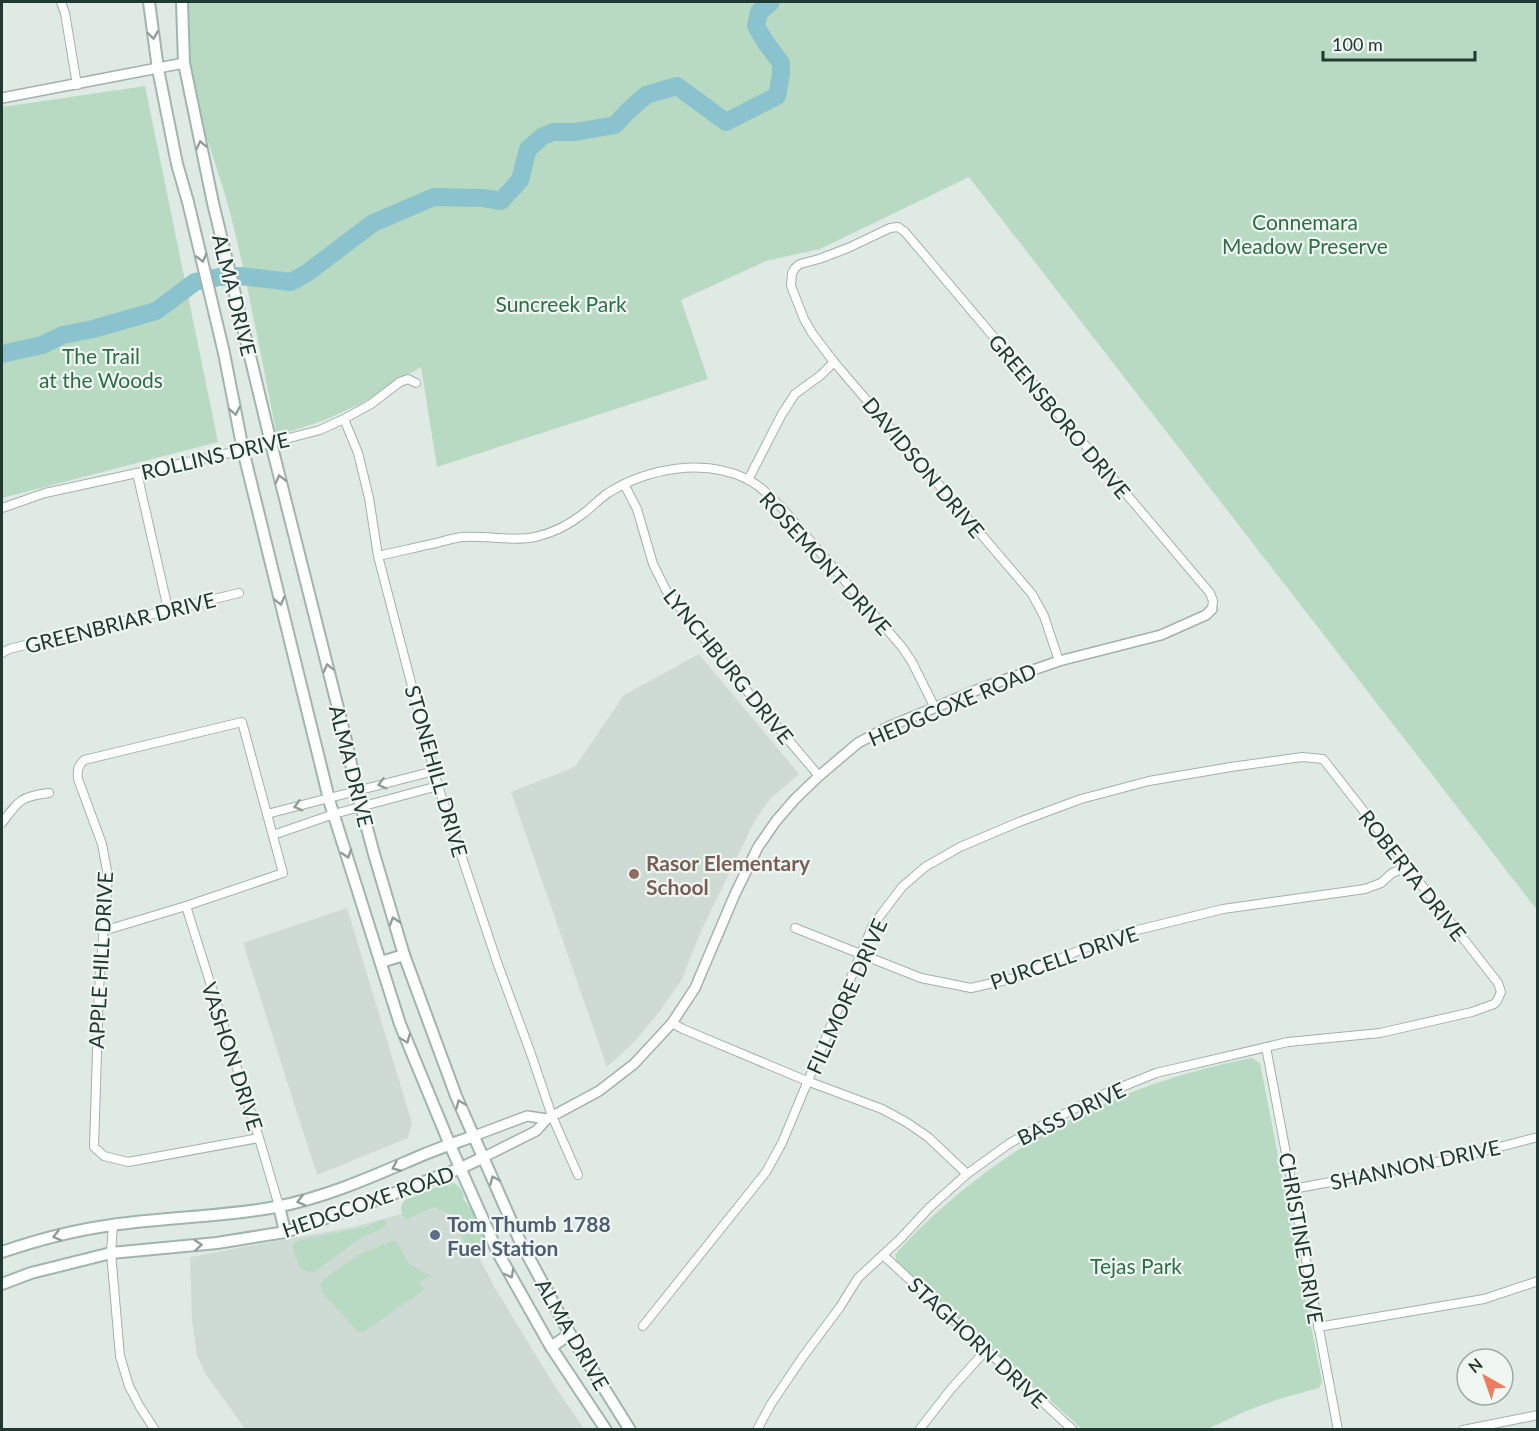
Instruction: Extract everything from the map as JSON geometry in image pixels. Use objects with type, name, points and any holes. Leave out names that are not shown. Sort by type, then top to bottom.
[{"type":"main road","name":"ALMA DRIVE","points":[[149,2],[158,69],[177,164],[224,353],[243,450],[329,798],[400,1024],[498,1253],[551,1347],[606,1430]]},
{"type":"main road","name":"ALMA DRIVE","points":[[182,2],[184,63],[213,203],[357,791],[404,956],[441,1056],[520,1241],[570,1334],[630,1430]]},
{"type":"main road","points":[[381,962],[404,956]]},
{"type":"main road","name":"HEDGCOXE ROAD","points":[[2,1252],[24,1244],[113,1225],[279,1206],[340,1190],[474,1136]]},
{"type":"main road","name":"HEDGCOXE ROAD","points":[[2,1284],[50,1268],[111,1253],[217,1243],[285,1232],[358,1208],[484,1157]]},
{"type":"main road","points":[[279,1206],[285,1232]]},
{"type":"main road","points":[[551,1347],[570,1334]]},
{"type":"street","points":[[61,2],[77,85]]},
{"type":"street","points":[[2,98],[184,63]]},
{"type":"street","name":"DAVIDSON DRIVE","points":[[898,228],[890,228],[848,248],[800,264],[792,273],[791,286],[812,333],[834,362],[1032,594],[1047,624],[1059,661]]},
{"type":"street","name":"GREENSBORO DRIVE","points":[[898,228],[905,232],[1210,593],[1213,601],[1212,609]]},
{"type":"street","points":[[748,480],[782,414],[795,394],[821,375],[834,362]]},
{"type":"street","name":"ROLLINS DRIVE","points":[[2,508],[45,494],[243,450],[320,430],[372,404],[400,382],[408,379],[416,383]]},
{"type":"street","name":"STONEHILL DRIVE","points":[[344,419],[358,453],[369,498],[378,556],[438,786],[497,962],[531,1054],[549,1118],[578,1175]]},
{"type":"street","name":"ROSEMONT DRIVE","points":[[378,556],[461,537],[519,539],[534,537],[572,522],[605,495],[634,479],[682,468],[698,467],[730,472],[748,480],[771,496],[782,508],[902,647],[935,708]]},
{"type":"street","points":[[137,473],[168,609]]},
{"type":"street","name":"LYNCHBURG DRIVE","points":[[624,484],[637,509],[653,564],[666,590],[731,672],[819,776]]},
{"type":"street","name":"GREENBRIAR DRIVE","points":[[2,653],[9,649],[239,593]]},
{"type":"street","name":"HEDGCOXE ROAD","points":[[484,1157],[536,1131],[549,1118],[598,1091],[634,1064],[672,1023],[695,988],[735,894],[758,847],[795,798],[858,744],[888,727],[984,687],[1059,661],[1161,635],[1206,615],[1212,609]]},
{"type":"street","name":"APPLE HILL DRIVE","points":[[259,1138],[128,1162],[104,1156],[94,1147],[99,988],[108,876],[102,844],[77,771],[84,760],[242,722],[267,814]]},
{"type":"street","name":"FILLMORE DRIVE","points":[[643,1326],[766,1172],[782,1143],[873,926],[902,887],[926,867],[960,847],[1082,799],[1149,781],[1211,770],[1302,757],[1323,759]]},
{"type":"street","name":"ROBERTA DRIVE","points":[[1323,759],[1498,983],[1501,992]]},
{"type":"street","points":[[103,931],[284,873],[267,814],[434,771]]},
{"type":"street","points":[[273,835],[334,814],[438,786]]},
{"type":"street","points":[[2,823],[14,807],[27,796],[49,793]]},
{"type":"street","name":"PURCELL DRIVE","points":[[795,928],[921,978],[971,988],[1016,978],[1113,936],[1223,909],[1365,889],[1407,867]]},
{"type":"street","name":"VASHON DRIVE","points":[[186,906],[279,1206]]},
{"type":"street","name":"BASS DRIVE","points":[[757,1430],[771,1404],[858,1278],[899,1240],[930,1206],[967,1174],[1010,1143],[1102,1095],[1156,1073],[1288,1042],[1380,1033],[1410,1027],[1481,1009],[1497,1001],[1501,992]]},
{"type":"street","points":[[672,1023],[807,1081],[882,1109],[928,1137],[967,1174]]},
{"type":"street","name":"CHRISTINE DRIVE","points":[[1266,1047],[1338,1430]]},
{"type":"street","name":"HEDGCOXE ROAD","points":[[474,1136],[527,1116],[549,1118]]},
{"type":"street","name":"SHANNON DRIVE","points":[[1293,1189],[1453,1159],[1538,1137]]},
{"type":"street","points":[[113,1225],[111,1253],[120,1356],[129,1386],[155,1430]]},
{"type":"street","name":"STAGHORN DRIVE","points":[[883,1255],[1073,1430]]},
{"type":"street","points":[[1318,1327],[1484,1299],[1538,1281]]},
{"type":"street","points":[[919,1430],[951,1389],[987,1350]]},
{"type":"street","points":[[1463,1430],[1538,1415]]},
{"type":"shaded area","name":"Rasor Elementary School","points":[[699,654],[799,774],[770,799],[755,820],[702,929],[682,979],[635,1041],[607,1067],[511,792],[575,767],[624,695]]},
{"type":"shaded area","points":[[347,908],[412,1123],[408,1138],[317,1175],[243,943]]},
{"type":"shaded area","points":[[446,1206],[466,1233],[495,1288],[584,1429],[245,1429],[205,1373],[197,1355],[192,1320],[190,1257],[353,1227],[427,1207]]},
{"type":"green space","points":[[185,2],[1537,2],[1537,910],[969,177],[820,249],[766,261],[681,300],[708,379],[437,467],[421,367],[362,403],[325,420],[277,436],[250,298],[231,216],[191,81],[187,54]]},
{"type":"green space","name":"The Trail at the Woods","points":[[145,86],[218,442],[2,498],[2,107]]},
{"type":"green space","name":"Tejas Park","points":[[1252,1058],[1260,1063],[1322,1382],[1319,1388],[1246,1411],[1208,1429],[1082,1429],[897,1263],[895,1255],[898,1251],[935,1214],[974,1181],[1059,1126],[1105,1103],[1152,1085]]},
{"type":"green space","points":[[449,1182],[455,1183],[460,1188],[485,1239],[482,1247],[470,1255],[452,1215],[435,1207],[407,1219],[402,1213],[401,1208],[405,1200]]},
{"type":"green space","points":[[385,1220],[384,1228],[365,1235],[314,1272],[305,1271],[298,1264],[293,1244],[296,1241],[366,1227]]},
{"type":"green space","points":[[394,1240],[408,1263],[434,1278],[427,1276],[419,1284],[425,1288],[424,1290],[365,1331],[358,1332],[322,1292],[321,1283],[358,1255]]},
{"type":"waterway","points":[[2,354],[42,345],[63,335],[156,311],[195,282],[240,276],[291,282],[307,273],[373,223],[434,197],[483,198],[501,201],[520,180],[528,149],[543,136],[553,132],[575,132],[615,125],[646,95],[677,86],[726,122],[777,96],[781,63],[756,26],[759,12],[771,2]]},
{"type":"place","name":"Rasor Elementary School","points":[[634,874]]},
{"type":"place","name":"Tom Thumb 1788 Fuel Station","points":[[435,1235]]},
{"type":"park label","name":"Connemara Meadow Preserve","points":[[1305,233]]},
{"type":"park label","name":"Suncreek Park","points":[[561,303]]}]
